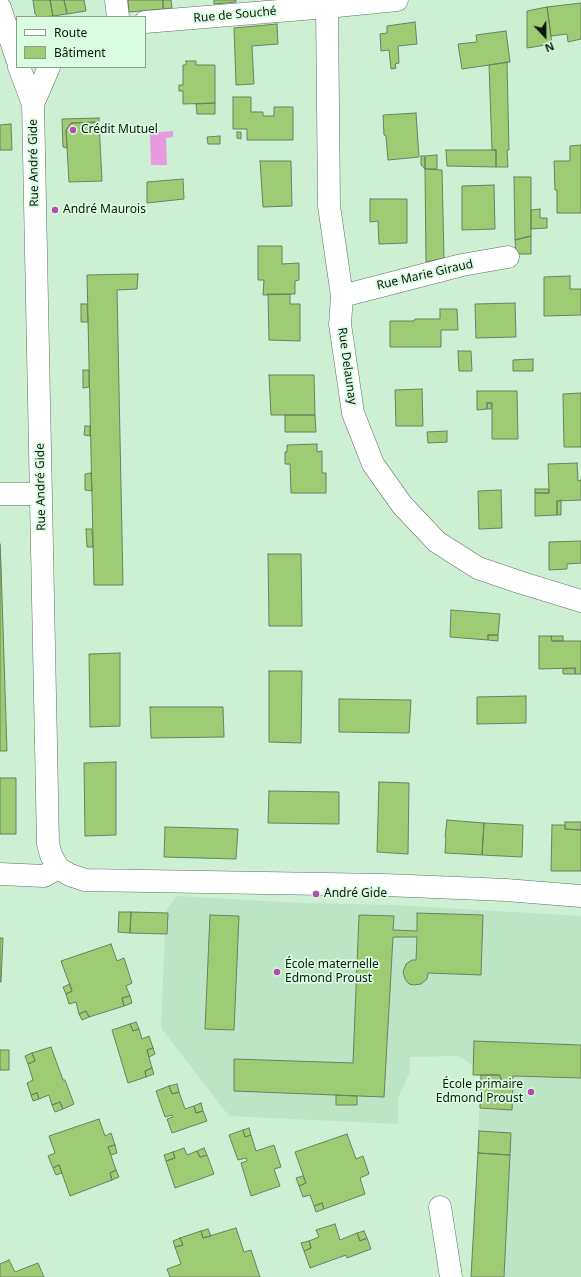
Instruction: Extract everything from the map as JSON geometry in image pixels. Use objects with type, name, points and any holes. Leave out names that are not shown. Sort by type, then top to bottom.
[{"type":"street","points":[[116,0],[118,16]]},
{"type":"street","name":"Rue de Souché","points":[[146,22],[397,0]]},
{"type":"street","name":"Rue Delaunay","points":[[327,7],[329,206],[342,296],[340,324],[353,413],[373,464],[402,505],[437,542],[478,568],[581,601]]},
{"type":"street","points":[[0,8],[11,46]]},
{"type":"street","name":"Rue André Gide","points":[[20,68],[33,104],[48,844],[51,855],[58,868]]},
{"type":"street","name":"Rue André Gide","points":[[33,104],[49,68]]},
{"type":"street","name":"Rue Marie Giraud","points":[[342,296],[462,266],[508,257]]},
{"type":"street","points":[[0,494],[41,494]]},
{"type":"street","points":[[0,874],[44,876],[58,868],[70,875],[90,880],[385,885],[506,890],[581,896]]},
{"type":"street","points":[[440,1207],[451,1277]]},
{"type":"shaded area","points":[[173,131],[173,137],[166,138],[167,165],[151,165],[150,133]]},
{"type":"shaded area","points":[[177,896],[299,903],[394,905],[581,916],[581,1277],[471,1277],[481,1076],[473,1075],[473,1066],[459,1056],[410,1057],[410,1072],[398,1098],[398,1124],[229,1116],[161,1028],[166,910]]},
{"type":"building","points":[[33,0],[50,0],[53,16],[37,16],[35,14]]},
{"type":"building","points":[[50,0],[64,0],[67,14],[53,16]]},
{"type":"building","points":[[64,0],[84,0],[86,11],[67,14]]},
{"type":"building","points":[[128,0],[163,0],[163,9],[129,12]]},
{"type":"building","points":[[163,0],[171,0],[172,8],[163,9]]},
{"type":"building","points":[[214,0],[236,0],[236,2],[214,4]]},
{"type":"building","points":[[581,3],[581,39],[568,42],[567,34],[551,36],[547,7]]},
{"type":"building","points":[[547,7],[552,44],[527,48],[527,11]]},
{"type":"building","points":[[415,22],[417,44],[398,46],[399,63],[395,64],[396,68],[391,69],[389,50],[381,51],[380,34],[387,33],[387,26]]},
{"type":"building","points":[[277,24],[278,44],[252,46],[254,84],[236,85],[234,28]]},
{"type":"building","points":[[506,31],[510,62],[462,69],[458,44],[477,42],[476,35]]},
{"type":"building","points":[[186,61],[196,61],[196,65],[215,65],[215,103],[183,104],[183,91],[179,91],[179,85],[183,85],[183,65],[186,65]]},
{"type":"building","points":[[507,62],[508,167],[496,167],[496,150],[492,150],[489,65]]},
{"type":"building","points":[[233,97],[251,97],[251,112],[263,112],[263,116],[274,116],[274,107],[293,107],[293,140],[247,140],[247,129],[233,129]]},
{"type":"building","points":[[215,103],[215,114],[197,114],[196,104]]},
{"type":"building","points":[[416,113],[419,157],[388,160],[386,136],[384,135],[383,115]]},
{"type":"building","points":[[99,118],[99,122],[71,123],[66,130],[67,148],[63,147],[62,119]]},
{"type":"building","points":[[99,122],[102,181],[69,182],[66,130],[71,123]]},
{"type":"building","points":[[11,124],[12,150],[0,150],[0,125]]},
{"type":"building","points":[[237,132],[241,132],[241,139],[237,138]]},
{"type":"building","points":[[220,136],[220,144],[208,144],[207,137]]},
{"type":"building","points":[[581,145],[581,213],[557,213],[557,190],[555,190],[554,161],[570,161],[570,146]]},
{"type":"building","points":[[446,150],[496,150],[496,167],[447,166]]},
{"type":"building","points":[[437,155],[437,169],[425,169],[425,156]]},
{"type":"building","points":[[421,156],[425,156],[425,169],[421,165]]},
{"type":"building","points":[[260,161],[291,161],[292,206],[263,207]]},
{"type":"building","points":[[425,169],[442,170],[444,258],[426,262]]},
{"type":"building","points":[[514,177],[531,177],[531,236],[515,240]]},
{"type":"building","points":[[183,179],[184,199],[147,203],[147,182]]},
{"type":"building","points":[[494,185],[495,229],[462,230],[462,186]]},
{"type":"building","points":[[370,199],[407,199],[407,243],[379,244],[378,221],[370,222]]},
{"type":"building","points":[[540,209],[540,218],[547,218],[547,228],[531,229],[531,210]]},
{"type":"building","points":[[531,236],[531,254],[516,254],[515,240]]},
{"type":"building","points":[[258,246],[282,246],[282,264],[299,263],[299,280],[295,281],[295,294],[263,295],[264,280],[258,280]]},
{"type":"building","points":[[138,274],[137,289],[117,290],[123,585],[94,585],[87,275]]},
{"type":"building","points":[[570,276],[570,289],[581,289],[581,315],[544,316],[544,277]]},
{"type":"building","points":[[268,294],[290,294],[290,304],[300,304],[300,341],[269,340]]},
{"type":"building","points":[[515,303],[516,337],[476,338],[475,304]]},
{"type":"building","points":[[81,304],[87,304],[88,322],[81,322]]},
{"type":"building","points":[[440,309],[457,309],[458,330],[441,330],[441,347],[390,347],[390,321],[440,319]]},
{"type":"building","points":[[458,351],[471,351],[472,371],[459,371]]},
{"type":"building","points":[[533,359],[533,371],[513,371],[513,360]]},
{"type":"building","points":[[83,370],[89,370],[89,387],[83,388]]},
{"type":"building","points":[[269,375],[314,375],[315,415],[271,415]]},
{"type":"building","points":[[422,389],[423,426],[396,426],[395,390]]},
{"type":"building","points":[[477,391],[517,391],[518,439],[492,439],[492,403],[487,403],[487,409],[477,410]]},
{"type":"building","points":[[581,393],[581,447],[564,447],[563,394]]},
{"type":"building","points":[[487,403],[492,403],[491,409],[487,409]]},
{"type":"building","points":[[285,415],[315,415],[316,432],[285,432]]},
{"type":"building","points":[[85,426],[90,426],[90,436],[84,435]]},
{"type":"building","points":[[447,431],[447,442],[428,443],[427,432]]},
{"type":"building","points":[[317,444],[317,452],[322,451],[322,473],[326,473],[326,493],[291,493],[290,464],[285,464],[285,452],[287,452],[287,445]]},
{"type":"building","points":[[577,463],[578,481],[581,480],[581,500],[557,501],[557,515],[535,516],[535,493],[549,493],[548,464]]},
{"type":"building","points":[[91,473],[92,491],[85,490],[85,474]]},
{"type":"building","points":[[535,489],[549,489],[549,493],[535,493]]},
{"type":"building","points":[[501,490],[502,528],[479,529],[478,491]]},
{"type":"building","points":[[561,500],[561,515],[557,515],[557,501]]},
{"type":"building","points":[[86,529],[92,529],[93,547],[87,547]]},
{"type":"building","points":[[581,541],[581,563],[567,564],[567,569],[549,570],[549,542]]},
{"type":"building","points":[[0,544],[1,565],[0,565]]},
{"type":"building","points":[[268,554],[301,554],[302,626],[269,626]]},
{"type":"building","points":[[1,565],[7,751],[0,751]]},
{"type":"building","points":[[451,610],[500,614],[498,635],[488,635],[488,640],[450,637]]},
{"type":"building","points":[[488,635],[498,635],[498,641],[488,640]]},
{"type":"building","points":[[539,636],[551,636],[552,641],[581,641],[581,674],[575,674],[575,668],[539,669]]},
{"type":"building","points":[[551,636],[563,636],[563,641],[552,641]]},
{"type":"building","points":[[120,653],[120,726],[90,727],[89,654]]},
{"type":"building","points":[[575,668],[575,674],[563,674],[563,669]]},
{"type":"building","points":[[269,671],[302,671],[301,743],[269,742]]},
{"type":"building","points":[[526,696],[526,723],[477,724],[477,697]]},
{"type":"building","points":[[339,699],[411,700],[409,733],[339,732]]},
{"type":"building","points":[[150,707],[223,707],[224,737],[151,738]]},
{"type":"building","points":[[116,762],[116,835],[85,836],[84,763]]},
{"type":"building","points":[[0,778],[16,778],[16,834],[0,834]]},
{"type":"building","points":[[379,782],[409,783],[408,854],[377,852]]},
{"type":"building","points":[[269,791],[339,792],[339,824],[268,823]]},
{"type":"building","points":[[447,820],[484,823],[482,855],[445,853]]},
{"type":"building","points":[[565,822],[581,822],[581,830],[565,829]]},
{"type":"building","points":[[484,823],[523,825],[522,857],[482,855]]},
{"type":"building","points":[[552,825],[565,825],[565,829],[581,830],[581,871],[551,871]]},
{"type":"building","points":[[165,827],[238,829],[236,859],[164,857]]},
{"type":"building","points":[[119,912],[131,912],[130,933],[118,932]]},
{"type":"building","points":[[131,912],[168,913],[167,934],[130,933]]},
{"type":"building","points":[[417,913],[483,915],[481,975],[428,973],[427,979],[421,984],[409,984],[405,979],[403,972],[406,964],[412,960],[416,960],[417,937],[393,937],[384,1097],[234,1091],[234,1059],[353,1063],[359,915],[394,916],[393,930],[417,931]]},
{"type":"building","points":[[210,915],[239,916],[234,1030],[205,1029]]},
{"type":"building","points":[[0,938],[3,938],[1,982],[0,982]]},
{"type":"building","points":[[111,944],[117,961],[124,958],[132,983],[126,986],[130,996],[122,998],[124,1006],[89,1017],[86,1011],[79,1014],[76,1002],[69,1004],[66,994],[72,991],[61,961]]},
{"type":"building","points":[[70,984],[72,991],[66,994],[63,987]]},
{"type":"building","points":[[130,996],[132,1003],[124,1006],[122,998]]},
{"type":"building","points":[[86,1011],[89,1017],[82,1020],[79,1014]]},
{"type":"building","points":[[136,1022],[139,1029],[133,1031],[130,1024]]},
{"type":"building","points":[[130,1024],[133,1031],[139,1029],[142,1039],[149,1036],[153,1048],[147,1050],[152,1068],[145,1071],[146,1077],[128,1083],[112,1030]]},
{"type":"building","points":[[474,1041],[581,1045],[581,1078],[513,1076],[513,1085],[502,1084],[500,1075],[473,1075]]},
{"type":"building","points":[[51,1047],[63,1080],[65,1080],[74,1104],[63,1109],[60,1102],[52,1105],[49,1095],[39,1099],[37,1093],[31,1095],[27,1083],[33,1080],[28,1064],[35,1061],[32,1053]]},
{"type":"building","points":[[153,1048],[155,1054],[149,1057],[147,1050]]},
{"type":"building","points":[[0,1050],[9,1050],[9,1070],[0,1070]]},
{"type":"building","points":[[32,1053],[35,1061],[28,1064],[25,1056]]},
{"type":"building","points":[[152,1068],[154,1074],[146,1077],[145,1071]]},
{"type":"building","points":[[481,1075],[500,1075],[502,1084],[513,1085],[512,1110],[480,1108]]},
{"type":"building","points":[[177,1084],[179,1092],[172,1094],[169,1086]]},
{"type":"building","points":[[169,1086],[172,1094],[179,1092],[185,1109],[194,1106],[196,1113],[203,1111],[207,1121],[172,1133],[167,1119],[173,1117],[172,1115],[165,1117],[156,1091]]},
{"type":"building","points":[[37,1093],[39,1099],[33,1101],[31,1095]]},
{"type":"building","points":[[336,1095],[357,1096],[357,1105],[336,1105]]},
{"type":"building","points":[[60,1102],[63,1109],[55,1112],[52,1105]]},
{"type":"building","points":[[201,1103],[203,1111],[196,1113],[194,1106]]},
{"type":"building","points":[[99,1119],[105,1136],[111,1133],[115,1145],[108,1147],[116,1170],[110,1173],[112,1180],[70,1196],[59,1165],[53,1168],[48,1156],[55,1153],[49,1136]]},
{"type":"building","points":[[249,1128],[251,1135],[245,1137],[243,1130]]},
{"type":"building","points":[[243,1130],[245,1137],[251,1135],[256,1151],[274,1145],[281,1167],[274,1169],[280,1186],[251,1196],[241,1163],[247,1161],[246,1158],[238,1160],[229,1135]]},
{"type":"building","points":[[479,1131],[511,1133],[510,1155],[478,1153]]},
{"type":"building","points":[[347,1134],[356,1159],[363,1156],[369,1174],[360,1178],[365,1194],[324,1209],[322,1203],[314,1206],[310,1195],[303,1197],[299,1186],[306,1183],[295,1152]]},
{"type":"building","points":[[115,1145],[117,1153],[111,1155],[108,1147]]},
{"type":"building","points":[[184,1148],[187,1155],[197,1151],[200,1157],[207,1155],[214,1174],[175,1188],[166,1161],[175,1158],[173,1152]]},
{"type":"building","points":[[204,1148],[207,1155],[200,1157],[197,1151]]},
{"type":"building","points":[[173,1152],[175,1158],[166,1161],[164,1155]]},
{"type":"building","points":[[478,1153],[510,1155],[504,1277],[471,1277]]},
{"type":"building","points":[[59,1165],[62,1173],[56,1175],[53,1168]]},
{"type":"building","points":[[116,1170],[119,1177],[112,1180],[110,1173]]},
{"type":"building","points":[[303,1176],[306,1183],[299,1186],[296,1178]]},
{"type":"building","points":[[322,1203],[324,1209],[316,1212],[314,1206]]},
{"type":"building","points":[[335,1224],[340,1240],[357,1233],[360,1241],[367,1238],[371,1249],[347,1258],[346,1255],[310,1268],[304,1251],[311,1248],[309,1241],[319,1237],[316,1230]]},
{"type":"building","points":[[236,1228],[244,1252],[251,1250],[260,1277],[170,1277],[167,1269],[181,1264],[175,1247],[183,1245],[180,1238],[201,1231],[203,1238]]},
{"type":"building","points":[[208,1229],[211,1236],[203,1238],[201,1231]]},
{"type":"building","points":[[364,1231],[367,1238],[360,1241],[357,1233]]},
{"type":"building","points":[[180,1238],[183,1245],[175,1247],[173,1241]]},
{"type":"building","points":[[309,1241],[311,1248],[304,1251],[301,1243]]},
{"type":"building","points":[[9,1260],[15,1272],[38,1263],[44,1277],[0,1277],[0,1264]]},
{"type":"place","name":"Crédit Mutuel","points":[[73,130]]},
{"type":"place","name":"André Maurois","points":[[55,210]]},
{"type":"place","name":"André Gide","points":[[316,894]]},
{"type":"place","name":"École maternelle Edmond Proust","points":[[277,972]]},
{"type":"place","name":"École primaire Edmond Proust","points":[[531,1092]]}]
